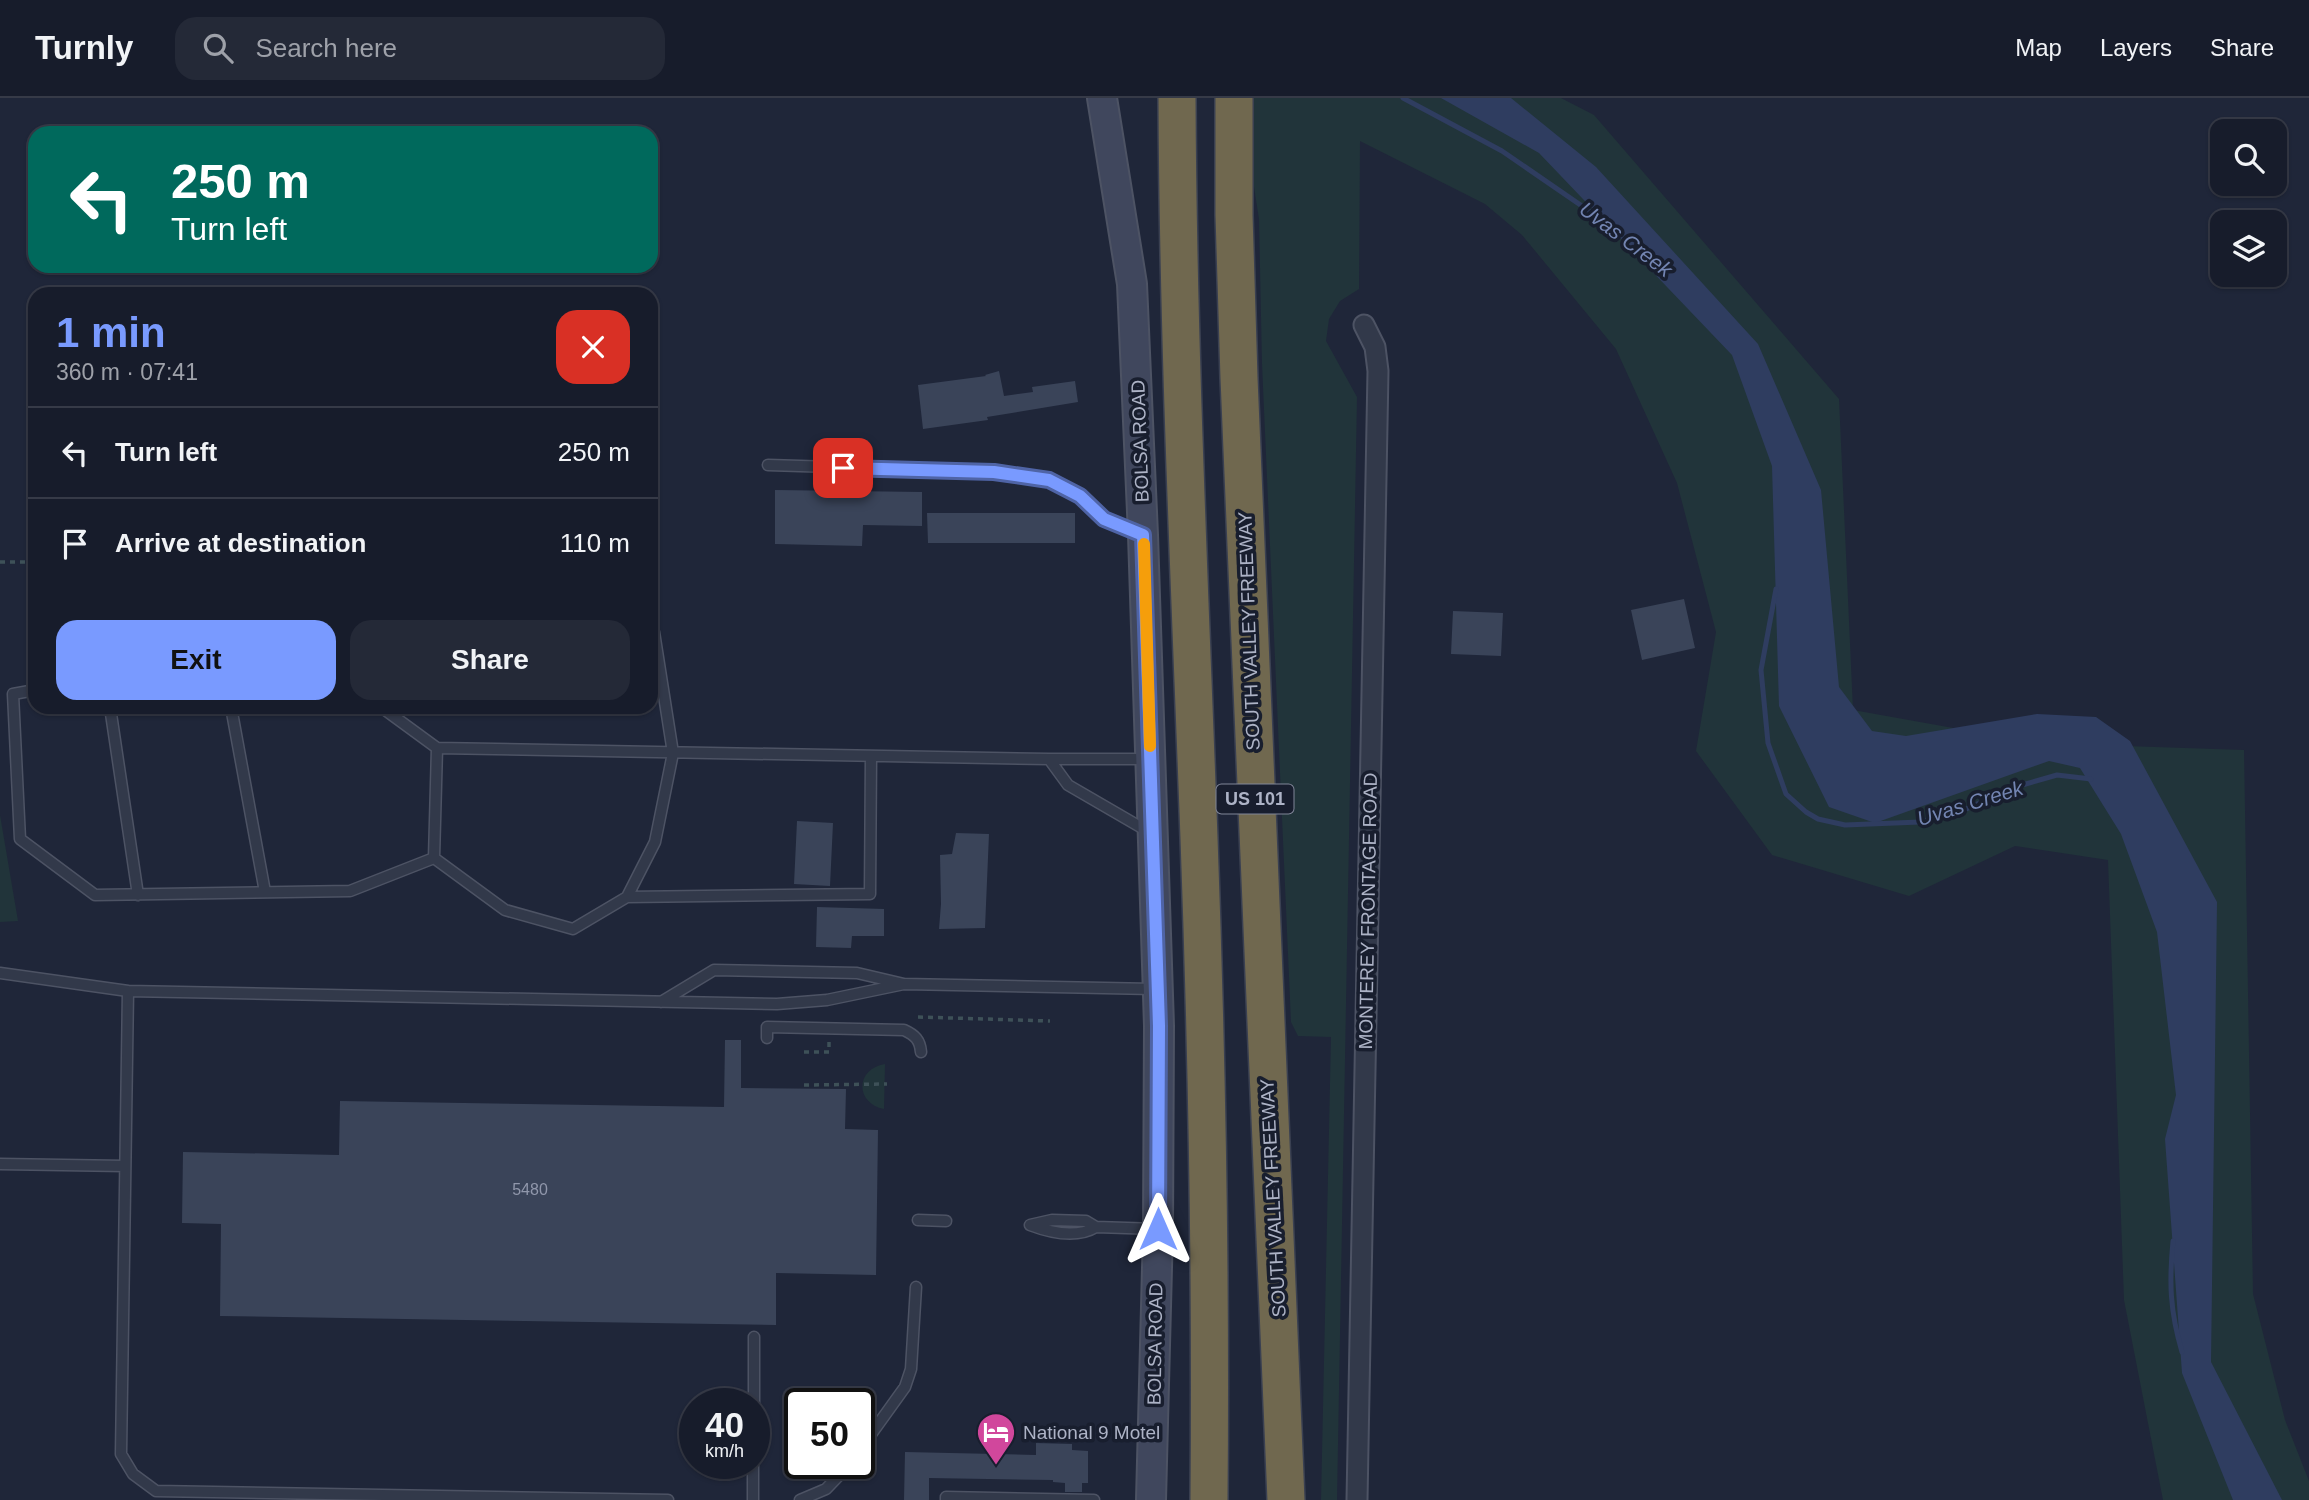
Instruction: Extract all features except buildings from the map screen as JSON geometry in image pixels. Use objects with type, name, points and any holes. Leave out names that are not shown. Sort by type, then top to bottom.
[{"type":"highway","name":"US 101","points":[[1177,98],[1182,376],[1208,1109],[1209,1500]]},
{"type":"highway","name":"SOUTH VALLEY FREEWAY","points":[[1234,98],[1238,351],[1286,1500]]},
{"type":"main road","name":"BOLSA ROAD","points":[[1102,98],[1132,284],[1143,535],[1158,989],[1158,1229],[1151,1500]]},
{"type":"street","name":"MONTEREY FRONTAGE ROAD","points":[[1357,1500],[1378,371],[1375,347],[1364,325]]},
{"type":"lane","points":[[768,466],[994,472],[1049,480],[1080,496],[1104,519],[1143,535]]},
{"type":"lane","points":[[627,897],[655,842],[673,753],[658,657]]},
{"type":"lane","points":[[28,691],[13,694],[20,839],[95,895],[350,891],[434,858]]},
{"type":"lane","points":[[111,714],[138,895]]},
{"type":"lane","points":[[232,714],[265,892]]},
{"type":"lane","points":[[393,714],[437,748],[1049,760],[1150,759]]},
{"type":"lane","points":[[434,858],[437,748]]},
{"type":"lane","points":[[434,858],[505,910],[573,929],[627,897],[870,894],[871,755]]},
{"type":"lane","points":[[1049,760],[1069,785],[1153,834]]},
{"type":"lane","points":[[660,1002],[714,970],[857,973],[904,984],[1158,989]]},
{"type":"lane","points":[[0,972],[128,991],[777,1004],[827,1000],[904,984]]},
{"type":"lane","points":[[128,991],[121,1454],[132,1474],[156,1491],[668,1500]]},
{"type":"lane","points":[[767,1038],[767,1027],[904,1030],[914,1034],[920,1042],[922,1052]]},
{"type":"lane","points":[[0,1164],[125,1166]]},
{"type":"lane","points":[[918,1220],[946,1222]]},
{"type":"lane","points":[[1096,1227],[1086,1234],[1051,1233],[1030,1225],[1052,1220],[1086,1221],[1096,1227],[1158,1229]]},
{"type":"lane","points":[[875,1429],[905,1387],[911,1369],[916,1287]]},
{"type":"lane","points":[[754,1337],[754,1388]]},
{"type":"lane","points":[[753,1500],[754,1479]]},
{"type":"lane","points":[[800,1500],[826,1489],[836,1479]]},
{"type":"lane","points":[[946,1500],[946,1497],[1094,1500]]},
{"type":"path","points":[[0,562],[28,562]]},
{"type":"path","points":[[918,1017],[1049,1021]]},
{"type":"path","points":[[804,1052],[829,1052],[829,1042]]},
{"type":"path","points":[[804,1085],[887,1084]]},
{"type":"shaded area","points":[[1247,98],[1561,98],[1594,115],[1839,399],[1853,710],[2037,743],[2244,750],[2253,1294],[2285,1420],[2309,1481],[2309,1500],[2163,1500],[2124,1300],[2108,860],[2015,846],[1909,896],[1772,855],[1696,751],[1716,632],[1677,483],[1616,349],[1522,235],[1485,204],[1360,141],[1359,289],[1340,301],[1329,319],[1326,341],[1357,397],[1337,1500],[1321,1500],[1331,1037],[1298,1036],[1291,1022],[1262,364],[1259,219],[1249,155]]},
{"type":"shaded area","points":[[0,815],[18,921],[0,922]]},
{"type":"shaded area","points":[[885,1064],[884,1109],[874,1106],[868,1100],[862,1086],[868,1072]]},
{"type":"water","points":[[1441,98],[1511,98],[1596,167],[1758,344],[1821,490],[1839,687],[1872,731],[1906,736],[2037,714],[2096,717],[2130,741],[2217,902],[2211,1362],[2282,1500],[2233,1500],[2182,1373],[2165,1139],[2176,1095],[2157,932],[2121,834],[2080,768],[2049,761],[1875,823],[1829,807],[1779,706],[1772,466],[1732,355],[1539,153]]},
{"type":"waterway","name":"Uvas Creek","points":[[1403,98],[1502,151],[1611,226]]},
{"type":"waterway","name":"Uvas Creek","points":[[1776,589],[1761,670],[1768,743],[1786,794],[1806,812],[1818,819],[1845,825],[1920,822],[1964,810],[2012,788],[2057,775],[2091,779]]},
{"type":"waterway","name":"Uvas Creek","points":[[2173,1241],[2172,1297],[2182,1352]]},
{"type":"slow traffic","points":[[1144,544],[1150,746]]},
{"type":"place","name":"National 9 Motel","points":[[996,1466]]},
{"type":"route","points":[[843,468],[994,472],[1049,480],[1080,496],[1104,519],[1143,535],[1159,1026],[1158,1229]]}]
